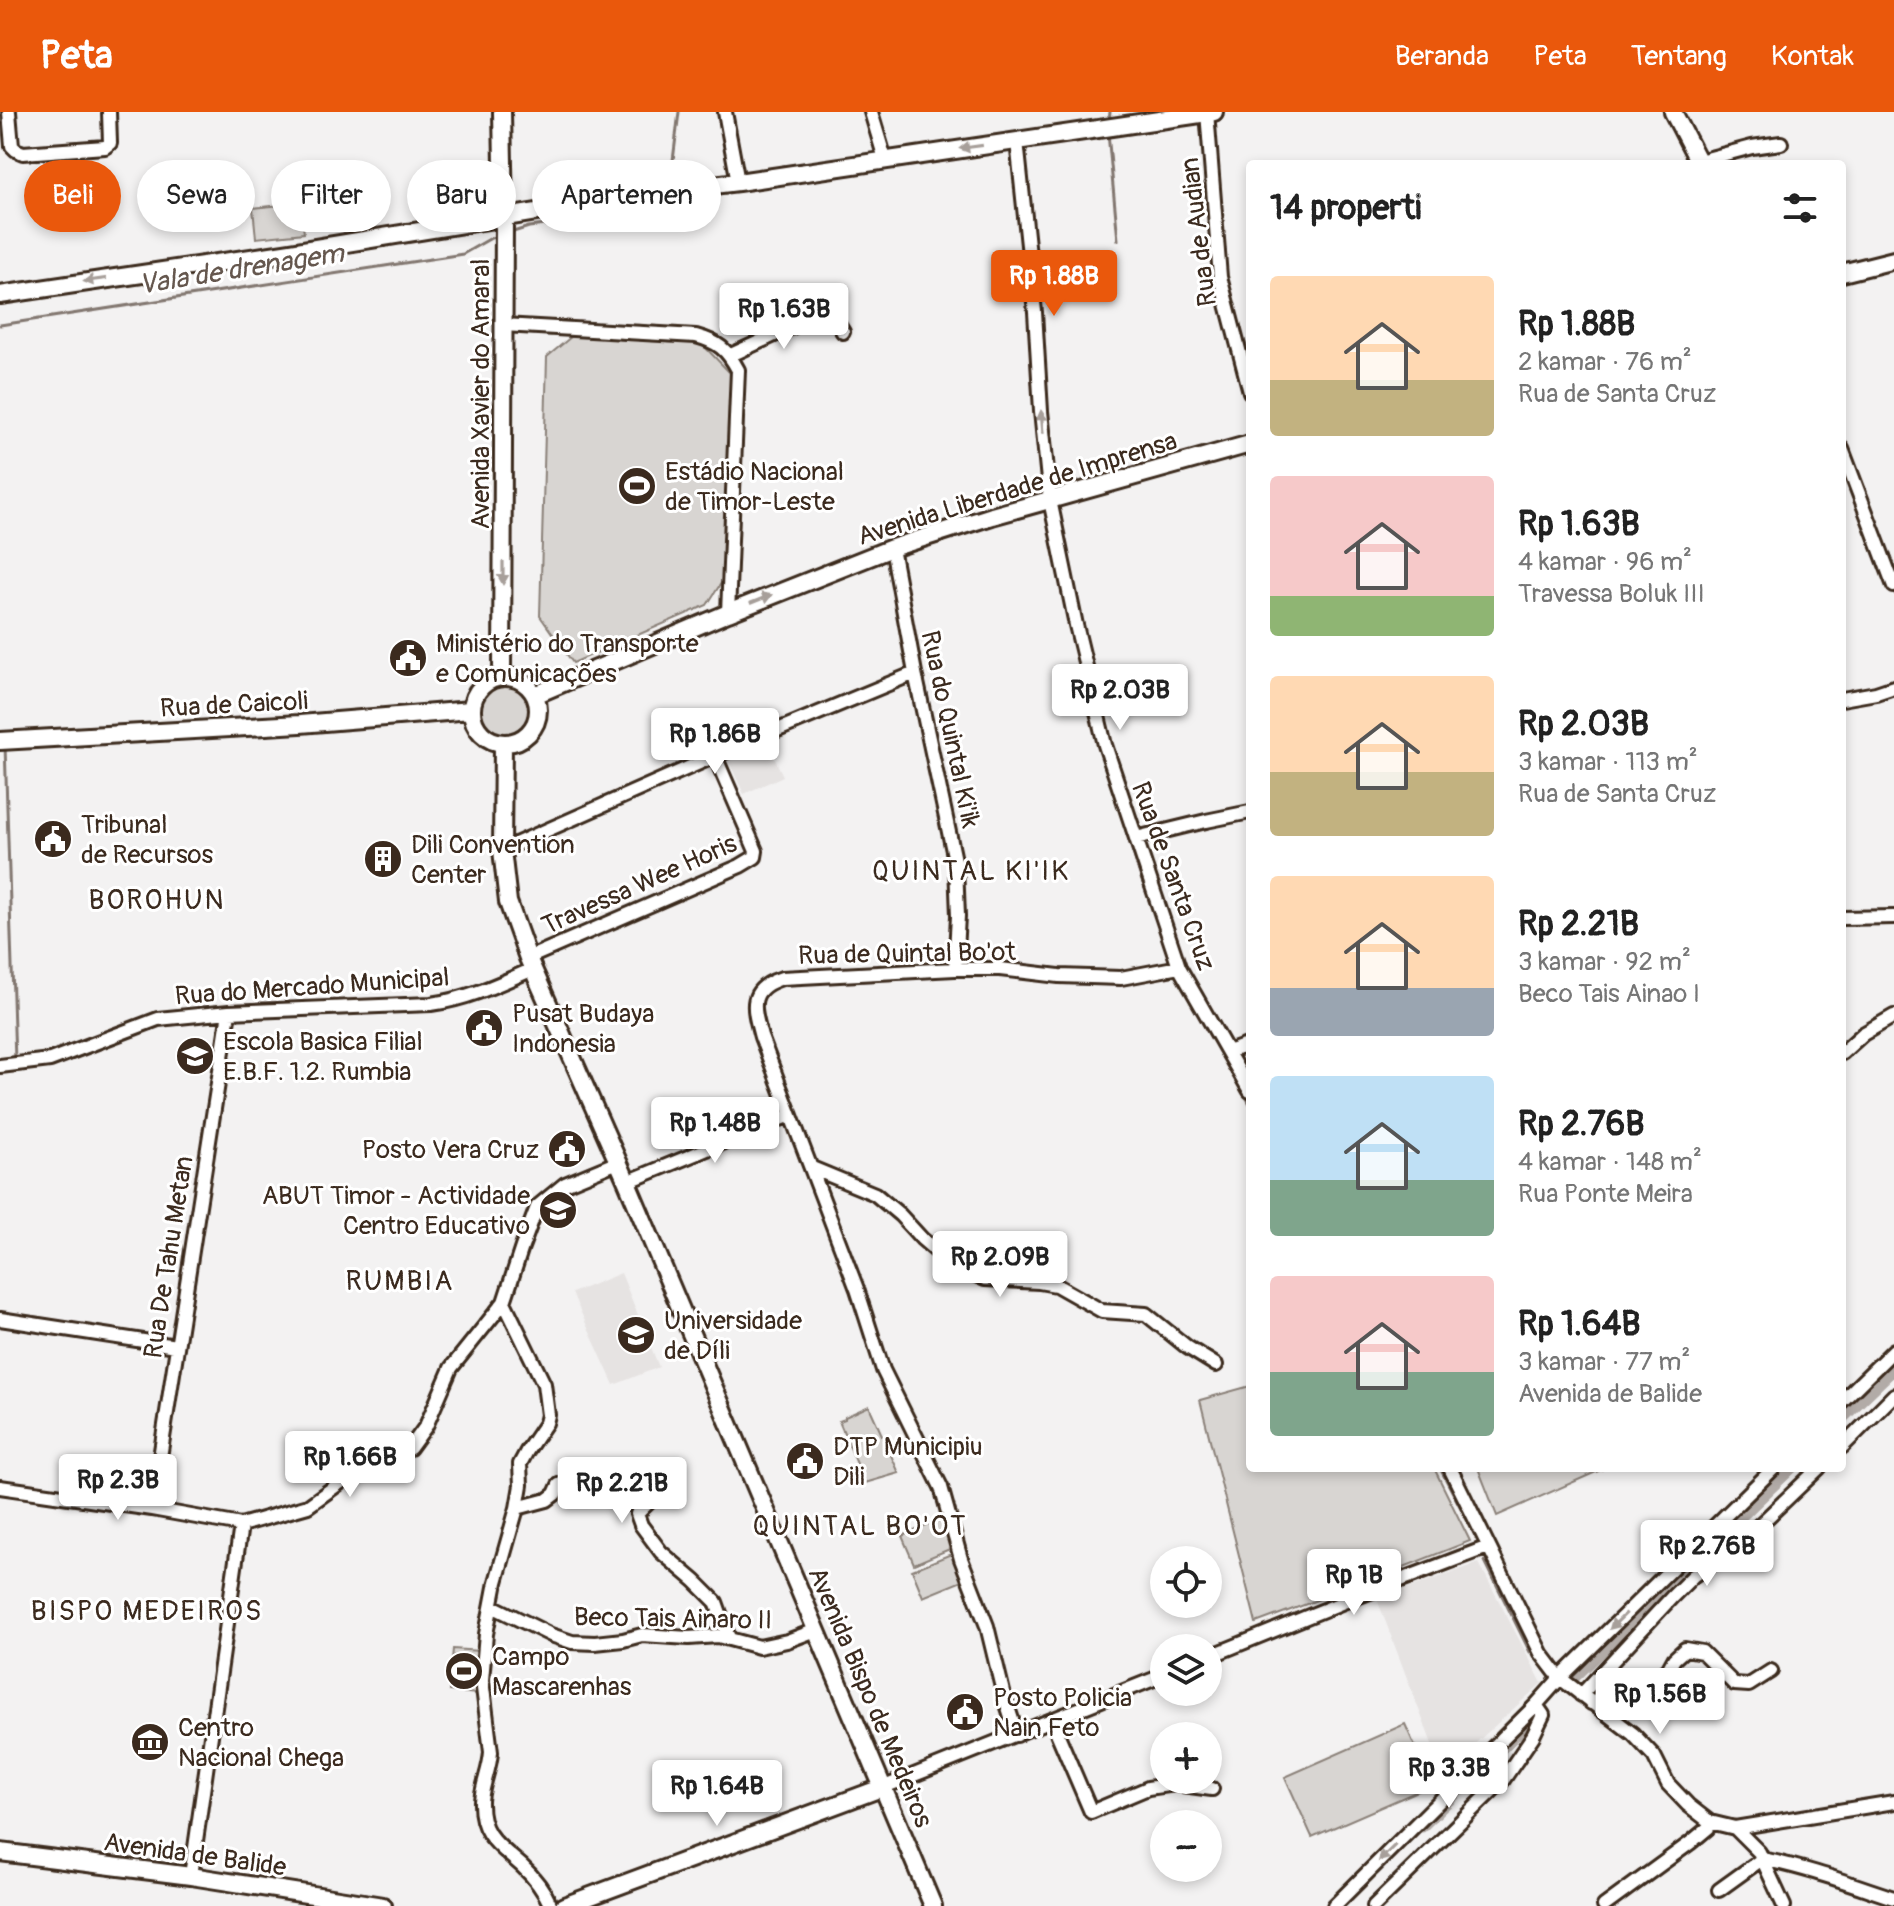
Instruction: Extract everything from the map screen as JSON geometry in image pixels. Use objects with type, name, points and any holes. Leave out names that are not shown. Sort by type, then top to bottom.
[{"type":"main road","name":"Avenida Xavier do Amaral","points":[[502,112],[503,160]]},
{"type":"main road","points":[[516,214],[1214,112]]},
{"type":"main road","points":[[1673,112],[1698,160]]},
{"type":"main road","points":[[0,295],[409,232]]},
{"type":"main road","name":"Avenida Xavier do Amaral","points":[[502,677],[504,232]]},
{"type":"main road","points":[[1846,272],[1894,260]]},
{"type":"main road","name":"Avenida Liberdade de Imprensa","points":[[535,695],[892,548],[992,516],[1246,445]]},
{"type":"main road","points":[[502,677],[512,677],[529,687],[538,705],[535,724],[530,732],[522,739],[503,743],[493,741],[477,729],[471,710],[477,691],[484,684],[502,677]]},
{"type":"main road","name":"Rua de Caicoli","points":[[0,741],[300,724],[471,710]]},
{"type":"main road","name":"Avenida Bispo de Medeiros","points":[[503,743],[502,850],[508,902],[530,963],[627,1182],[933,1906]]},
{"type":"main road","points":[[564,1906],[884,1787]]},
{"type":"main road","name":"Avenida de Balide","points":[[0,1852],[191,1876],[383,1906]]},
{"type":"street","points":[[9,112],[12,146],[23,153],[105,147],[110,143],[109,112]]},
{"type":"street","points":[[725,112],[738,182]]},
{"type":"street","points":[[871,112],[885,159]]},
{"type":"street","name":"Rua de Audian","points":[[1207,112],[1220,277],[1246,377]]},
{"type":"street","name":"Rua de Santa Cruz","points":[[1017,141],[1050,500],[1105,745],[1175,968],[1246,1084]]},
{"type":"street","points":[[1710,160],[1752,147],[1781,143]]},
{"type":"street","points":[[731,355],[805,321],[830,315],[843,332]]},
{"type":"street","points":[[503,325],[696,336],[715,342],[731,355],[738,370],[728,613]]},
{"type":"street","points":[[1846,459],[1892,577]]},
{"type":"street","name":"Rua do Quintal Ki'ik","points":[[892,548],[956,865],[958,916],[955,969]]},
{"type":"street","points":[[502,850],[715,756],[915,673]]},
{"type":"street","points":[[1846,698],[1894,687]]},
{"type":"street","name":"Travessa Wee Horis","points":[[530,963],[755,857],[756,851],[715,756]]},
{"type":"street","points":[[1136,838],[1246,813]]},
{"type":"street","points":[[1846,918],[1894,917]]},
{"type":"street","name":"Rua do Mercado Municipal","points":[[0,1066],[50,1060],[158,1019],[229,1012],[456,1001],[485,990],[530,963]]},
{"type":"street","name":"Rua de Quintal Bo'ot","points":[[1017,1735],[987,1626],[961,1559],[941,1487],[883,1370],[857,1289],[761,1037],[755,1005],[760,989],[768,982],[782,978],[1000,969],[1059,976],[1121,978],[1175,968]]},
{"type":"street","name":"Rua De Tahu Metan","points":[[152,1509],[229,1012]]},
{"type":"street","points":[[1846,1049],[1863,1034],[1894,1016]]},
{"type":"street","points":[[1228,1052],[1246,1045]]},
{"type":"street","points":[[627,1182],[790,1115]]},
{"type":"street","points":[[0,1487],[241,1525],[308,1506],[366,1464],[410,1448],[426,1426],[451,1368],[504,1302],[537,1207],[565,1184],[618,1162]]},
{"type":"street","points":[[812,1168],[875,1194],[943,1257],[972,1273],[985,1279],[1056,1285],[1102,1311],[1146,1314],[1187,1347],[1216,1365]]},
{"type":"street","points":[[504,1302],[544,1384],[548,1407],[546,1423],[520,1464],[521,1485],[517,1508],[496,1582],[484,1651],[482,1680],[491,1752],[481,1798],[484,1826],[490,1838],[537,1882],[551,1906]]},
{"type":"street","points":[[0,1319],[176,1346]]},
{"type":"street","points":[[1846,1397],[1894,1350]]},
{"type":"street","points":[[1846,1443],[1894,1395]]},
{"type":"street","points":[[517,1508],[547,1500],[555,1494],[559,1485],[577,1477],[628,1470],[643,1487],[649,1502],[637,1514],[641,1525],[661,1552],[716,1602],[729,1638]]},
{"type":"street","points":[[1452,1472],[1541,1653],[1560,1678],[1633,1734],[1654,1756],[1668,1784],[1710,1822],[1735,1828],[1894,1802]]},
{"type":"street","points":[[1334,1906],[1770,1472]]},
{"type":"street","points":[[1586,1699],[1641,1627],[1693,1576],[1749,1535],[1815,1472]]},
{"type":"street","points":[[191,1876],[241,1525]]},
{"type":"street","points":[[1222,1651],[1488,1547]]},
{"type":"street","name":"Beco Tais Ainaro II","points":[[492,1606],[572,1642],[595,1643],[642,1635],[718,1636],[759,1647],[811,1632]]},
{"type":"street","points":[[1586,1699],[1666,1674],[1674,1659],[1685,1649],[1702,1652],[1734,1684],[1749,1685],[1771,1671]]},
{"type":"street","points":[[884,1787],[1150,1681]]},
{"type":"street","points":[[1374,1906],[1503,1780],[1533,1736],[1543,1715],[1536,1705]]},
{"type":"street","points":[[1052,1721],[1091,1812],[1150,1788]]},
{"type":"street","points":[[1604,1906],[1699,1836],[1710,1822]]},
{"type":"street","points":[[1735,1828],[1759,1852],[1784,1906]]},
{"type":"street","points":[[1719,1890],[1762,1859],[1894,1898]]},
{"type":"street","points":[[1865,1890],[1876,1906]]},
{"type":"shaded area","points":[[271,206],[271,232],[304,233],[256,238],[255,208]]},
{"type":"shaded area","name":"Estádio Nacional de Timor-Leste","points":[[578,331],[698,340],[734,377],[725,577],[707,605],[573,663],[540,616],[547,357]]},
{"type":"shaded area","points":[[506,685],[524,693],[532,711],[524,729],[506,737],[488,729],[480,711],[488,693]]},
{"type":"shaded area","points":[[766,740],[783,776],[744,794],[727,758]]},
{"type":"shaded area","points":[[621,1273],[659,1367],[614,1385],[572,1293]]},
{"type":"shaded area","points":[[1246,1387],[1246,1472],[1436,1472],[1470,1541],[1391,1572],[1386,1563],[1317,1590],[1320,1599],[1256,1623],[1200,1400]]},
{"type":"shaded area","points":[[869,1406],[899,1473],[865,1483],[839,1421]]},
{"type":"shaded area","points":[[1480,1472],[1596,1472],[1497,1516]]},
{"type":"shaded area","points":[[945,1518],[957,1546],[914,1564],[902,1536]]},
{"type":"shaded area","points":[[956,1552],[967,1579],[923,1597],[912,1570]]},
{"type":"shaded area","points":[[1479,1563],[1542,1683],[1443,1773],[1377,1599]]},
{"type":"shaded area","name":"Campo Mascarenhas","points":[[453,1649],[479,1651],[476,1694],[449,1691]]},
{"type":"shaded area","points":[[1405,1724],[1432,1785],[1312,1837],[1285,1777]]},
{"type":"waterway","name":"Vala de drenagem","points":[[673,160],[679,112]]},
{"type":"waterway","name":"Vala de drenagem","points":[[1109,121],[1110,112]]},
{"type":"waterway","name":"Vala de drenagem","points":[[1108,133],[1118,240]]},
{"type":"waterway","name":"Vala de drenagem","points":[[510,233],[532,227]]},
{"type":"waterway","name":"Vala de drenagem","points":[[0,325],[463,254],[498,236]]},
{"type":"waterway","points":[[5,745],[15,1061]]},
{"type":"waterway","name":"Vala de drenagem","points":[[1107,770],[1151,903]]},
{"type":"waterway","name":"Vala de drenagem","points":[[1242,1089],[1246,1096]]},
{"type":"waterway","points":[[1846,1415],[1894,1369]]},
{"type":"waterway","name":"Vala de drenagem","points":[[1442,1472],[1476,1537]]},
{"type":"waterway","points":[[1572,1680],[1788,1472]]},
{"type":"waterway","name":"Vala de drenagem","points":[[1485,1561],[1530,1652]]},
{"type":"waterway","points":[[1422,1827],[1526,1725]]},
{"type":"place","name":"Estádio Nacional de Timor-Leste","points":[[637,486]]},
{"type":"place","name":"Ministério do Transporte e Comunicações","points":[[408,658]]},
{"type":"place","name":"Tribunal de Recursos","points":[[53,839]]},
{"type":"place","name":"Dili Convention Center","points":[[383,859]]},
{"type":"place","name":"Pusat Budaya Indonesia","points":[[484,1028]]},
{"type":"place","name":"Escola Basica Filial E.B.F. 1.2. Rumbia","points":[[195,1056]]},
{"type":"place","name":"Posto Vera Cruz","points":[[567,1149]]},
{"type":"place","name":"ABUT Timor - Actividade Centro Educativo","points":[[558,1210]]},
{"type":"place","name":"Universidade de Díli","points":[[636,1335]]},
{"type":"place","name":"DTP Municipiu Dili","points":[[805,1461]]},
{"type":"place","name":"Campo Mascarenhas","points":[[464,1671]]},
{"type":"place","name":"Posto Policia Nain Feto","points":[[965,1712]]},
{"type":"place","name":"Centro Nacional Chega","points":[[150,1742]]},
{"type":"district","name":"QUINTAL KI'IK","points":[[971,870]]},
{"type":"district","name":"BOROHUN","points":[[157,899]]},
{"type":"district","name":"RUMBIA","points":[[400,1280]]},
{"type":"district","name":"QUINTAL BO'OT","points":[[860,1525]]},
{"type":"district","name":"BISPO MEDEIROS","points":[[147,1610]]}]
